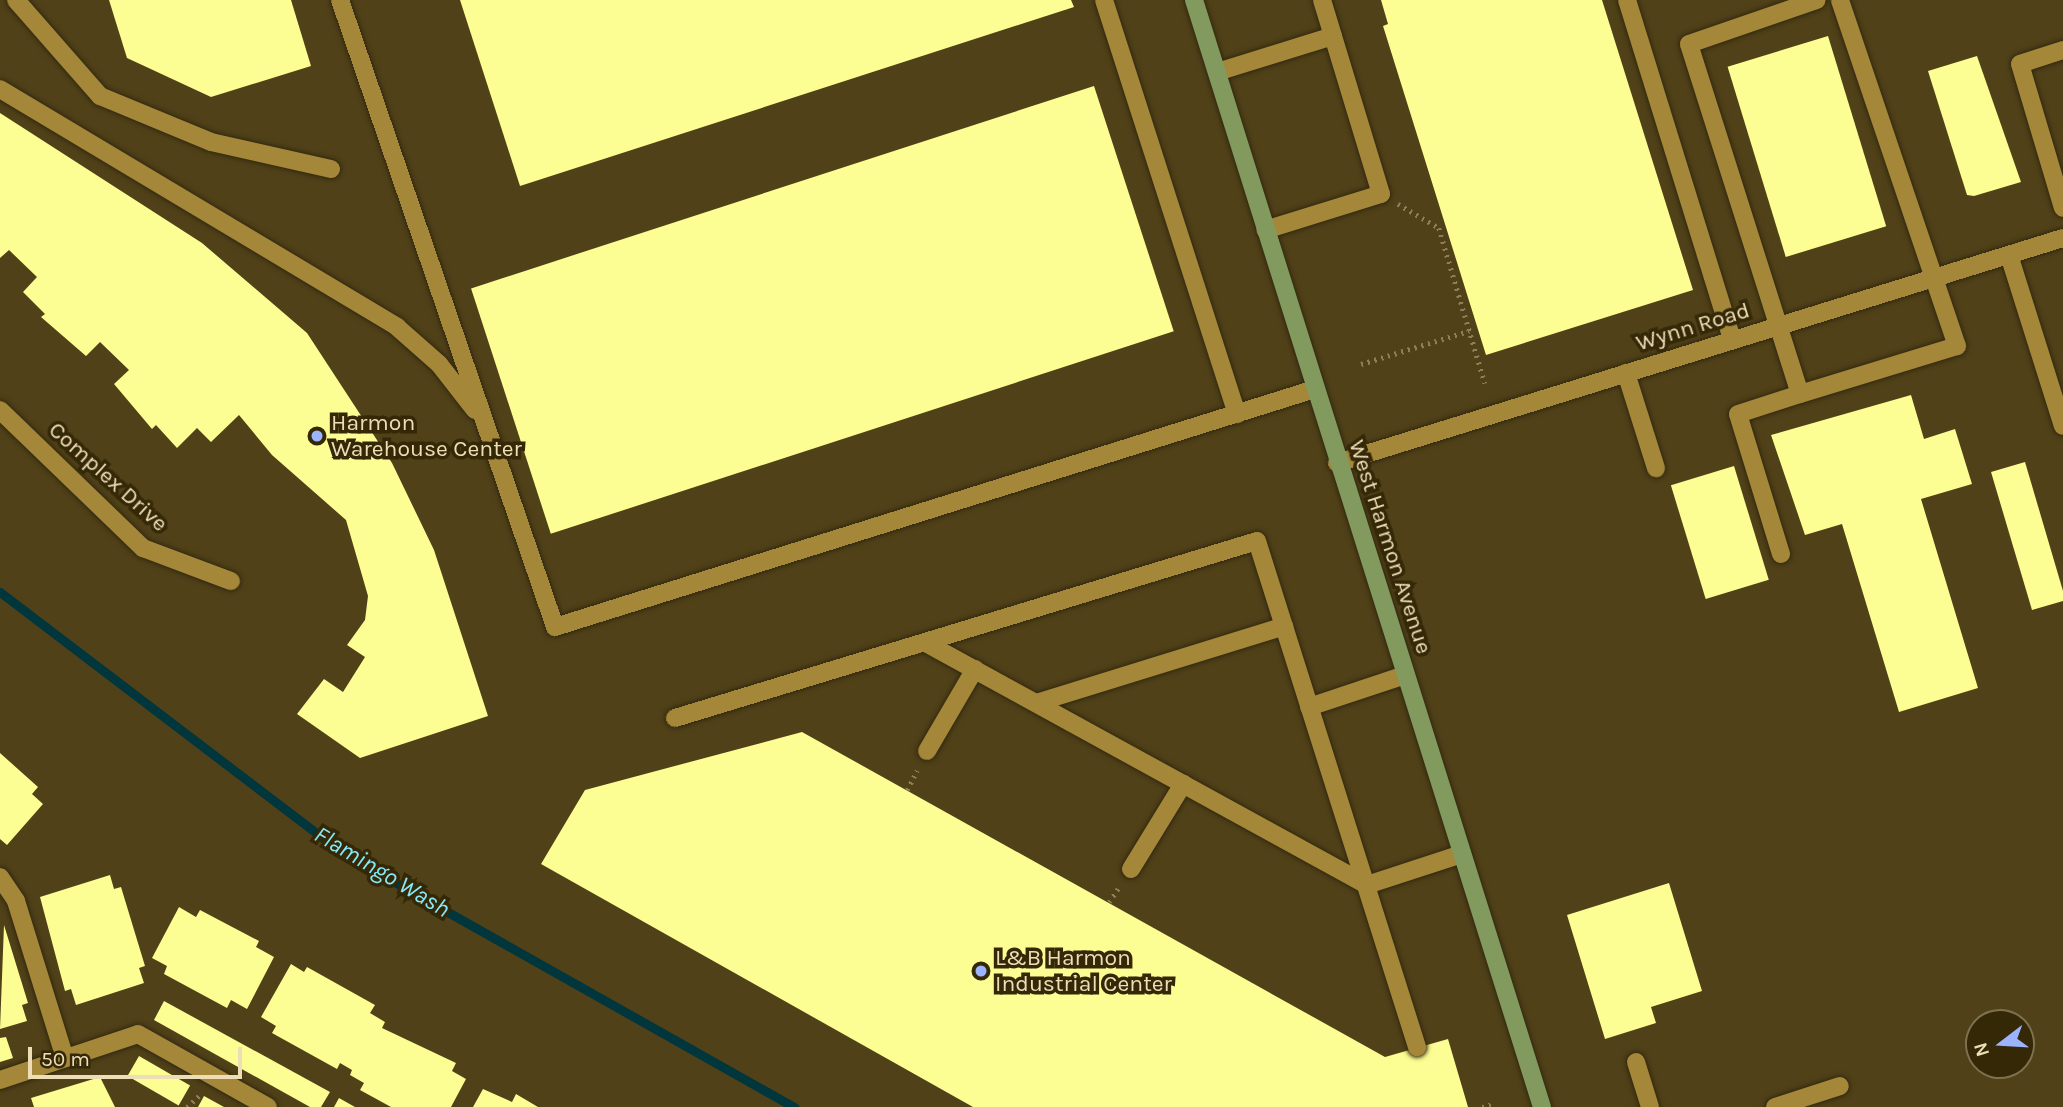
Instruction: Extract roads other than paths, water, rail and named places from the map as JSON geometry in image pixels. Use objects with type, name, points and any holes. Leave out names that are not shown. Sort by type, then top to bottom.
[{"type":"main road","name":"West Harmon Avenue","points":[[1194,0],[1337,463],[1542,1107]]},
{"type":"street","points":[[16,0],[100,96],[211,142],[331,169]]},
{"type":"street","points":[[340,0],[555,628],[1315,389]]},
{"type":"street","points":[[1104,0],[1237,414]]},
{"type":"street","points":[[1265,230],[1381,194],[1322,0]]},
{"type":"street","points":[[1627,0],[1732,340]]},
{"type":"street","points":[[1800,394],[1689,44],[1817,0]]},
{"type":"street","points":[[1781,554],[1738,414],[1957,346],[1840,0]]},
{"type":"street","points":[[1217,72],[1333,36]]},
{"type":"street","points":[[2063,50],[2020,64],[2063,208]]},
{"type":"street","points":[[0,89],[397,327],[439,364],[485,422]]},
{"type":"street","name":"Wynn Road","points":[[1337,463],[2063,238]]},
{"type":"street","points":[[2009,254],[2063,426]]},
{"type":"street","points":[[1626,373],[1656,468]]},
{"type":"street","name":"Complex Drive","points":[[0,410],[143,548],[231,582]]},
{"type":"street","points":[[675,718],[1256,541],[1417,1047]]},
{"type":"street","points":[[1036,703],[1284,626]]},
{"type":"street","points":[[926,643],[1367,885],[1462,854]]},
{"type":"street","points":[[927,751],[975,670]]},
{"type":"street","points":[[1309,707],[1405,675]]},
{"type":"street","points":[[1131,869],[1182,784]]},
{"type":"street","points":[[0,877],[16,901],[65,1058]]},
{"type":"street","points":[[0,1080],[138,1034],[268,1107]]},
{"type":"street","points":[[1636,1062],[1650,1107]]},
{"type":"street","points":[[1775,1107],[1840,1086]]},
{"type":"waterway","name":"Flamingo Wash","points":[[0,592],[343,853],[794,1107]]},
{"type":"place","name":"Harmon Warehouse Center","points":[[317,436]]},
{"type":"place","name":"L&B Harmon Industrial Center","points":[[981,971]]}]
